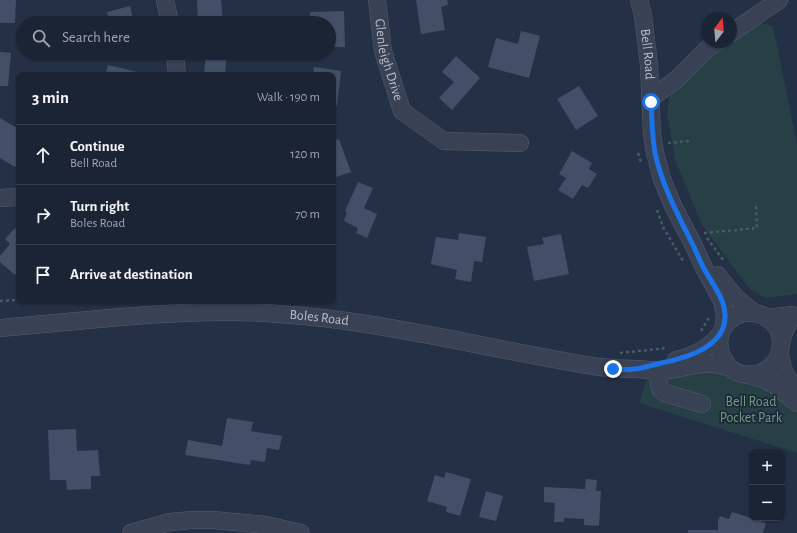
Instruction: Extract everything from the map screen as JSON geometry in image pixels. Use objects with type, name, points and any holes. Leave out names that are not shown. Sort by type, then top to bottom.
[{"type":"street","points":[[165,0],[168,16]]},
{"type":"street","name":"Glenleigh Drive","points":[[377,0],[384,51],[402,111],[444,141],[520,143]]},
{"type":"street","name":"Bell Road","points":[[639,0],[643,15],[651,98],[652,134],[655,153],[662,178],[673,206],[699,239],[710,264],[735,297],[748,309],[774,324],[779,333],[784,373],[797,389]]},
{"type":"street","points":[[737,29],[779,0]]},
{"type":"street","points":[[651,98],[677,79],[709,48]]},
{"type":"street","points":[[176,60],[177,72]]},
{"type":"street","points":[[0,198],[16,197]]},
{"type":"street","name":"Bell Road","points":[[699,239],[704,268],[722,301],[725,315],[718,343],[724,361],[730,368]]},
{"type":"street","name":"Boles Road","points":[[0,328],[180,313],[264,313],[332,319],[405,330],[613,369],[657,371],[679,369],[703,364],[730,368]]},
{"type":"street","points":[[722,330],[730,319],[738,315],[748,313],[762,316],[795,314]]},
{"type":"street","points":[[748,375],[758,374],[768,370],[775,362],[786,328],[795,314]]},
{"type":"street","name":"Boles Road","points":[[634,369],[693,355],[706,348],[716,340],[722,330]]},
{"type":"street","points":[[730,368],[738,373],[774,383],[797,403]]},
{"type":"street","points":[[657,371],[660,390],[665,393],[702,404]]},
{"type":"street","points":[[131,533],[170,522],[192,520],[213,520],[266,525],[301,533]]},
{"type":"path","points":[[667,136],[669,150]]},
{"type":"path","points":[[668,143],[689,141]]},
{"type":"path","points":[[699,239],[757,228],[756,203]]},
{"type":"path","points":[[699,239],[700,228]]},
{"type":"path","points":[[699,239],[725,262]]},
{"type":"path","points":[[0,301],[16,300]]},
{"type":"path","points":[[697,335],[702,330],[711,314]]},
{"type":"green space","points":[[760,23],[773,26],[797,145],[797,294],[766,298],[750,289],[702,225],[675,160],[667,113],[670,91],[721,48],[737,48],[737,38]]},
{"type":"green space","name":"Bell Road Pocket Park","points":[[707,369],[758,383],[797,410],[797,453],[639,403],[647,377]]},
{"type":"building","points":[[0,0],[16,0],[15,23],[0,23]]},
{"type":"building","points":[[197,0],[221,0],[222,16],[198,16]]},
{"type":"building","points":[[416,0],[447,0],[448,5],[441,7],[445,30],[421,34]]},
{"type":"building","points":[[130,6],[132,16],[108,16],[107,12]]},
{"type":"building","points":[[344,11],[345,47],[336,47],[336,16],[310,16],[310,12]]},
{"type":"building","points":[[521,31],[540,36],[529,78],[488,67],[496,38],[518,44]]},
{"type":"building","points":[[0,52],[11,53],[8,86],[0,86]]},
{"type":"building","points":[[456,56],[480,78],[452,110],[439,98],[454,82],[442,72]]},
{"type":"building","points":[[205,60],[226,60],[225,72],[204,72]]},
{"type":"building","points":[[108,65],[137,72],[106,72]]},
{"type":"building","points":[[314,67],[341,71],[337,106],[336,72],[313,72]]},
{"type":"building","points":[[579,86],[598,116],[576,130],[557,99]]},
{"type":"building","points":[[0,118],[16,127],[16,166],[15,167],[0,158]]},
{"type":"building","points":[[339,139],[351,172],[336,177],[336,140]]},
{"type":"building","points":[[572,151],[592,163],[589,169],[597,174],[588,188],[582,185],[573,199],[558,190],[566,178],[559,174]]},
{"type":"building","points":[[358,182],[373,188],[364,208],[377,214],[367,238],[356,233],[358,228],[344,221],[347,212],[345,211]]},
{"type":"building","points":[[15,228],[16,229],[15,275],[0,262],[0,256],[10,244],[5,239]]},
{"type":"building","points":[[459,233],[486,237],[482,262],[474,261],[471,282],[455,279],[457,270],[431,264],[436,237],[458,240]]},
{"type":"building","points":[[561,234],[569,274],[534,281],[527,247],[544,244],[542,238]]},
{"type":"building","points":[[227,418],[253,422],[251,431],[282,436],[279,450],[267,448],[265,462],[251,460],[250,465],[185,455],[188,440],[222,446]]},
{"type":"building","points":[[76,429],[77,451],[98,450],[100,476],[91,476],[91,489],[67,490],[66,480],[50,480],[48,430]]},
{"type":"building","points":[[446,472],[471,479],[460,516],[446,512],[447,507],[427,501],[435,475],[444,478]]},
{"type":"building","points":[[586,479],[597,480],[596,491],[601,491],[599,526],[584,525],[584,519],[564,518],[564,522],[554,522],[555,503],[544,502],[544,487],[585,489]]},
{"type":"building","points":[[486,491],[503,496],[496,521],[479,517]]},
{"type":"building","points":[[732,512],[749,518],[749,521],[760,521],[766,523],[763,533],[688,533],[688,530],[718,530],[718,521],[720,516],[729,519]]},
{"type":"route","points":[[613,369],[634,369],[693,355],[706,348],[716,340],[724,326],[725,321],[724,308],[719,294],[704,268],[673,206],[662,178],[655,153],[652,134],[651,102]]}]
